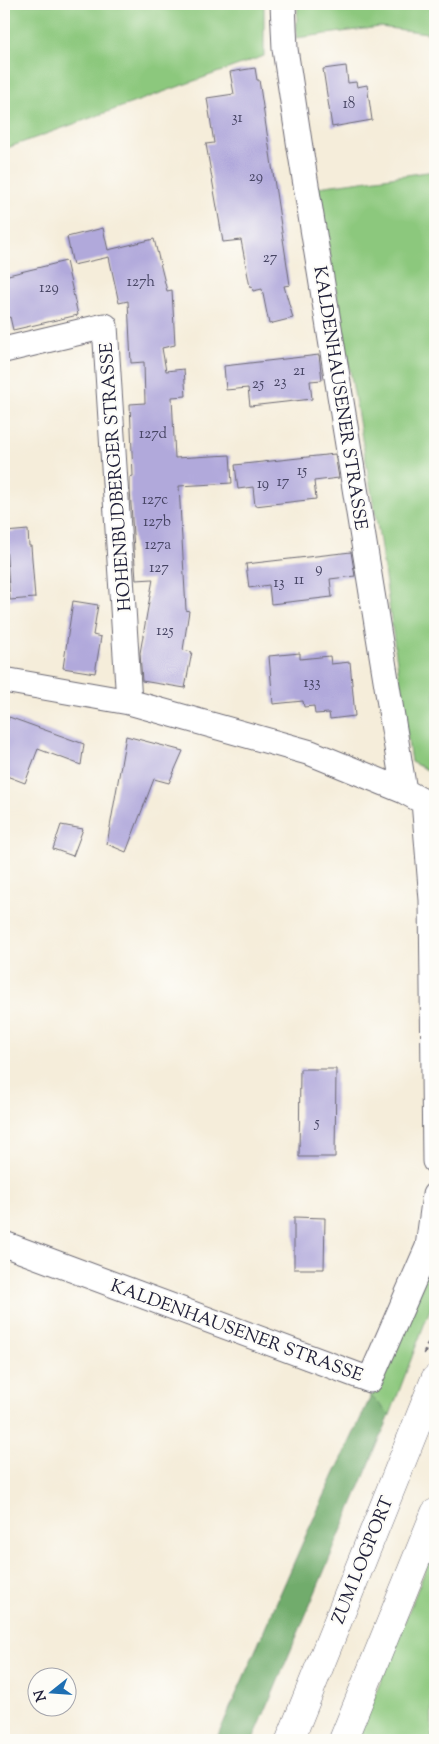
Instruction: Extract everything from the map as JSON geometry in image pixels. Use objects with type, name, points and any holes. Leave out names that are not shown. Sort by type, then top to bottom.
[{"type":"main road","name":"ZUM LOGPORT","points":[[290,1740],[435,1379]]},
{"type":"main road","points":[[343,1740],[435,1513]]},
{"type":"street","name":"KALDENHAUSENER STRASSE","points":[[283,4],[285,49],[300,148],[421,800],[432,900],[435,1160]]},
{"type":"street","name":"HOHENBUDBERGER STRASSE","points":[[4,350],[105,326],[129,702]]},
{"type":"street","points":[[4,680],[129,702],[311,753],[421,800]]},
{"type":"street","name":"KALDENHAUSENER STRASSE","points":[[4,1244],[370,1380],[428,1247],[435,1195]]},
{"type":"green space","points":[[4,4],[264,4],[264,56],[4,149]]},
{"type":"green space","points":[[298,4],[435,4],[435,34],[380,27],[296,38]]},
{"type":"green space","points":[[435,171],[435,774],[411,762],[380,541],[318,187]]},
{"type":"green space","points":[[435,1239],[435,1296],[390,1415],[371,1396]]},
{"type":"green space","points":[[371,1396],[390,1415],[253,1740],[216,1740],[306,1535]]},
{"type":"green space","points":[[435,1546],[435,1644],[431,1654],[432,1740],[357,1740]]},
{"type":"building","points":[[346,66],[348,83],[356,82],[357,87],[367,85],[372,120],[332,127],[323,69]]},
{"type":"building","points":[[255,68],[257,80],[259,80],[290,285],[284,286],[293,318],[269,324],[262,289],[253,291],[252,286],[250,287],[241,240],[223,242],[206,144],[214,143],[207,98],[234,94],[230,72]]},
{"type":"building","points":[[103,228],[108,250],[154,239],[167,291],[172,290],[175,345],[162,348],[166,371],[184,369],[186,396],[172,397],[175,458],[230,455],[232,483],[179,486],[186,610],[189,611],[183,650],[192,652],[185,688],[142,681],[140,653],[153,579],[136,580],[130,489],[130,477],[133,476],[130,404],[145,403],[144,362],[131,363],[128,301],[119,303],[109,257],[73,265],[67,237]]},
{"type":"building","points":[[66,261],[78,315],[13,330],[10,317],[4,319],[4,276]]},
{"type":"building","points":[[319,355],[322,380],[310,381],[312,399],[250,406],[248,388],[226,390],[224,366]]},
{"type":"building","points":[[335,454],[339,478],[314,481],[316,499],[255,506],[253,487],[238,489],[235,465]]},
{"type":"building","points":[[28,530],[35,598],[10,600],[5,532]]},
{"type":"building","points":[[351,552],[355,576],[330,579],[332,597],[271,604],[269,585],[249,588],[246,564]]},
{"type":"building","points":[[73,601],[98,605],[93,635],[101,637],[95,673],[63,668]]},
{"type":"building","points":[[300,653],[300,659],[330,656],[331,664],[350,662],[355,716],[330,719],[329,713],[315,714],[314,706],[304,707],[303,701],[273,704],[269,656]]},
{"type":"building","points":[[9,717],[84,744],[81,765],[38,749],[25,783],[4,775],[4,732]]},
{"type":"building","points":[[126,736],[183,751],[169,783],[154,779],[126,852],[107,844]]},
{"type":"building","points":[[61,825],[83,829],[73,856],[53,849]]},
{"type":"building","points":[[300,1069],[336,1069],[335,1157],[299,1157]]},
{"type":"building","points":[[294,1217],[325,1218],[324,1269],[294,1269]]}]
